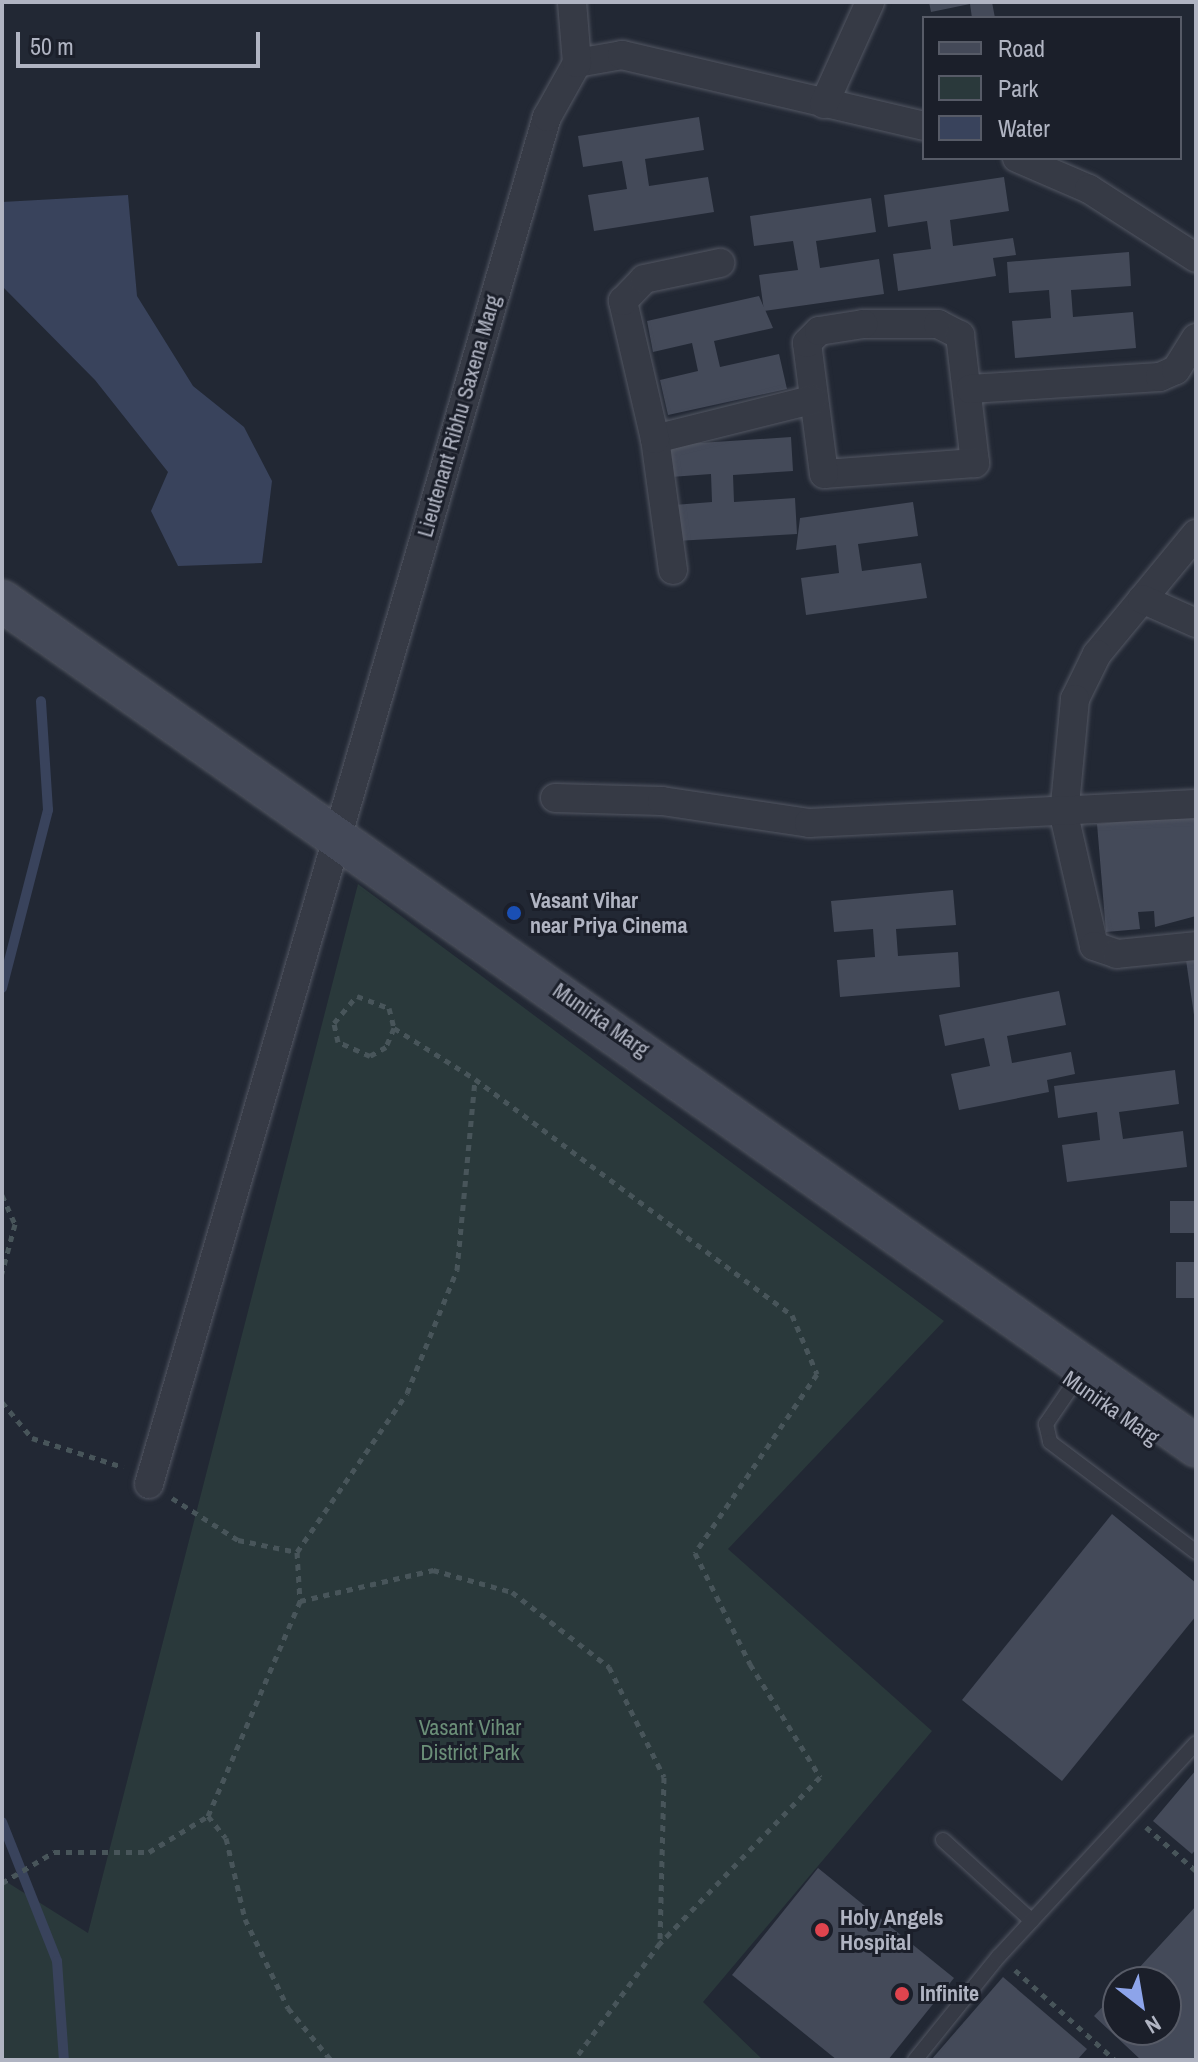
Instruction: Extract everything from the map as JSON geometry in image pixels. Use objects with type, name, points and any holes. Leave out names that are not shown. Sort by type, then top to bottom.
[{"type":"street","points":[[572,2],[577,63],[622,55],[922,126]]},
{"type":"street","points":[[824,104],[870,2]]},
{"type":"street","name":"Lieutenant Ribhu Saxena Marg","points":[[149,1484],[331,842],[547,117],[577,63]]},
{"type":"street","points":[[1022,160],[1089,189],[1196,258]]},
{"type":"street","points":[[673,570],[655,439],[623,301],[644,279],[720,263]]},
{"type":"street","points":[[863,324],[950,327],[963,343],[970,389],[975,463],[887,473],[824,474],[812,400],[811,337],[863,324]]},
{"type":"street","points":[[970,389],[1160,377],[1176,370],[1196,338]]},
{"type":"street","points":[[655,439],[812,400]]},
{"type":"street","points":[[1196,534],[1097,654],[1075,699],[1064,815],[1094,946],[1117,954],[1196,946]]},
{"type":"street","points":[[1142,599],[1196,623]]},
{"type":"street","name":"Munirka Marg","points":[[2,601],[1196,1469]]},
{"type":"street","name":"Munirka Marg","points":[[2,634],[331,842],[1196,1446]]},
{"type":"street","points":[[555,798],[662,801],[809,823],[1064,815],[1196,804]]},
{"type":"lane","points":[[1074,1383],[1046,1424],[1050,1442],[1196,1552]]},
{"type":"lane","points":[[915,2060],[999,1956],[1134,1816],[1196,1743]]},
{"type":"lane","points":[[943,1840],[1032,1921]]},
{"type":"path","points":[[394,1028],[386,1047],[370,1056],[338,1042],[334,1023],[357,996],[373,997],[389,1008],[394,1028],[475,1079],[792,1315],[817,1374],[695,1553],[750,1664],[820,1777],[660,1943],[574,2060]]},
{"type":"path","points":[[297,1552],[407,1393],[457,1270],[475,1079]]},
{"type":"path","points":[[2,1195],[15,1224],[2,1273]]},
{"type":"path","points":[[2,1883],[54,1852],[149,1852],[208,1816],[300,1601],[433,1570],[512,1592],[609,1667],[664,1777],[660,1943]]},
{"type":"path","points":[[208,1816],[226,1838],[245,1919],[288,2008],[331,2060]]},
{"type":"path","points":[[1134,1816],[1196,1871]]},
{"type":"path","points":[[999,1956],[1115,2060]]},
{"type":"green space","name":"Vasant Vihar District Park","points":[[358,884],[944,1321],[728,1549],[932,1731],[703,2002],[763,2060],[2,2060],[2,1879],[88,1933]]},
{"type":"water","points":[[128,195],[137,296],[193,386],[244,427],[272,481],[262,563],[178,566],[151,511],[168,472],[95,380],[2,286],[2,202]]},
{"type":"building","points":[[929,2],[992,2],[995,16],[972,16],[970,4],[931,12]]},
{"type":"building","points":[[699,117],[704,150],[645,159],[649,186],[708,177],[714,212],[594,231],[588,195],[627,189],[622,161],[583,167],[578,136]]},
{"type":"building","points":[[1004,177],[1009,211],[950,220],[953,246],[1013,238],[1016,255],[993,258],[996,276],[898,291],[893,254],[931,249],[927,221],[888,227],[884,195]]},
{"type":"building","points":[[871,198],[876,232],[816,241],[820,268],[879,259],[884,294],[764,311],[759,275],[798,270],[793,241],[754,246],[750,216]]},
{"type":"building","points":[[1129,252],[1131,286],[1071,290],[1073,317],[1133,312],[1136,348],[1015,358],[1012,321],[1051,318],[1049,290],[1009,293],[1007,262]]},
{"type":"building","points":[[759,296],[773,328],[714,341],[720,367],[779,354],[787,389],[668,415],[660,380],[698,371],[692,343],[653,352],[647,321]]},
{"type":"building","points":[[791,437],[793,471],[733,475],[734,502],[795,498],[797,534],[676,541],[674,505],[712,502],[711,474],[671,477],[669,445]]},
{"type":"building","points":[[913,502],[918,536],[858,544],[862,571],[921,563],[927,598],[806,615],[801,578],[839,573],[836,545],[796,550],[800,518]]},
{"type":"building","points":[[1196,815],[1196,916],[1155,927],[1154,911],[1138,912],[1140,929],[1106,932],[1097,824]]},
{"type":"building","points":[[953,890],[956,925],[896,929],[898,956],[958,952],[960,987],[840,997],[837,960],[875,957],[873,929],[834,932],[831,901]]},
{"type":"building","points":[[1196,958],[1196,1015],[1194,1015],[1186,960]]},
{"type":"building","points":[[1059,991],[1066,1025],[1007,1036],[1012,1063],[1071,1052],[1075,1074],[1047,1080],[1049,1092],[959,1110],[951,1074],[990,1066],[984,1038],[945,1046],[939,1015]]},
{"type":"building","points":[[1175,1070],[1179,1104],[1119,1112],[1123,1139],[1183,1131],[1187,1167],[1067,1182],[1062,1145],[1100,1140],[1097,1112],[1058,1118],[1054,1086]]},
{"type":"building","points":[[1170,1201],[1196,1201],[1196,1233],[1170,1233]]},
{"type":"building","points":[[1176,1262],[1196,1262],[1196,1298],[1176,1298]]},
{"type":"building","points":[[1112,1514],[1196,1583],[1196,1616],[1062,1781],[962,1700]]},
{"type":"building","points":[[1196,1770],[1196,1849],[1192,1854],[1153,1821]]},
{"type":"building","points":[[818,1868],[954,1978],[888,2060],[837,2060],[732,1975]]},
{"type":"building","points":[[1196,1906],[1196,2060],[1141,2060],[1126,2046],[1182,2046],[1182,1966],[1141,1966]]},
{"type":"building","points":[[1003,1977],[1087,2049],[1077,2060],[931,2060]]},
{"type":"building","points":[[1102,2007],[1102,2023],[1094,2016]]},
{"type":"waterway","points":[[2,988],[48,810],[41,701]]},
{"type":"waterway","points":[[2,1822],[57,1961],[64,2060]]},
{"type":"place","name":"Vasant Vihar near Priya Cinema","points":[[514,913]]},
{"type":"place","name":"Holy Angels Hospital","points":[[822,1930]]},
{"type":"place","name":"Infinite","points":[[902,1994]]}]
